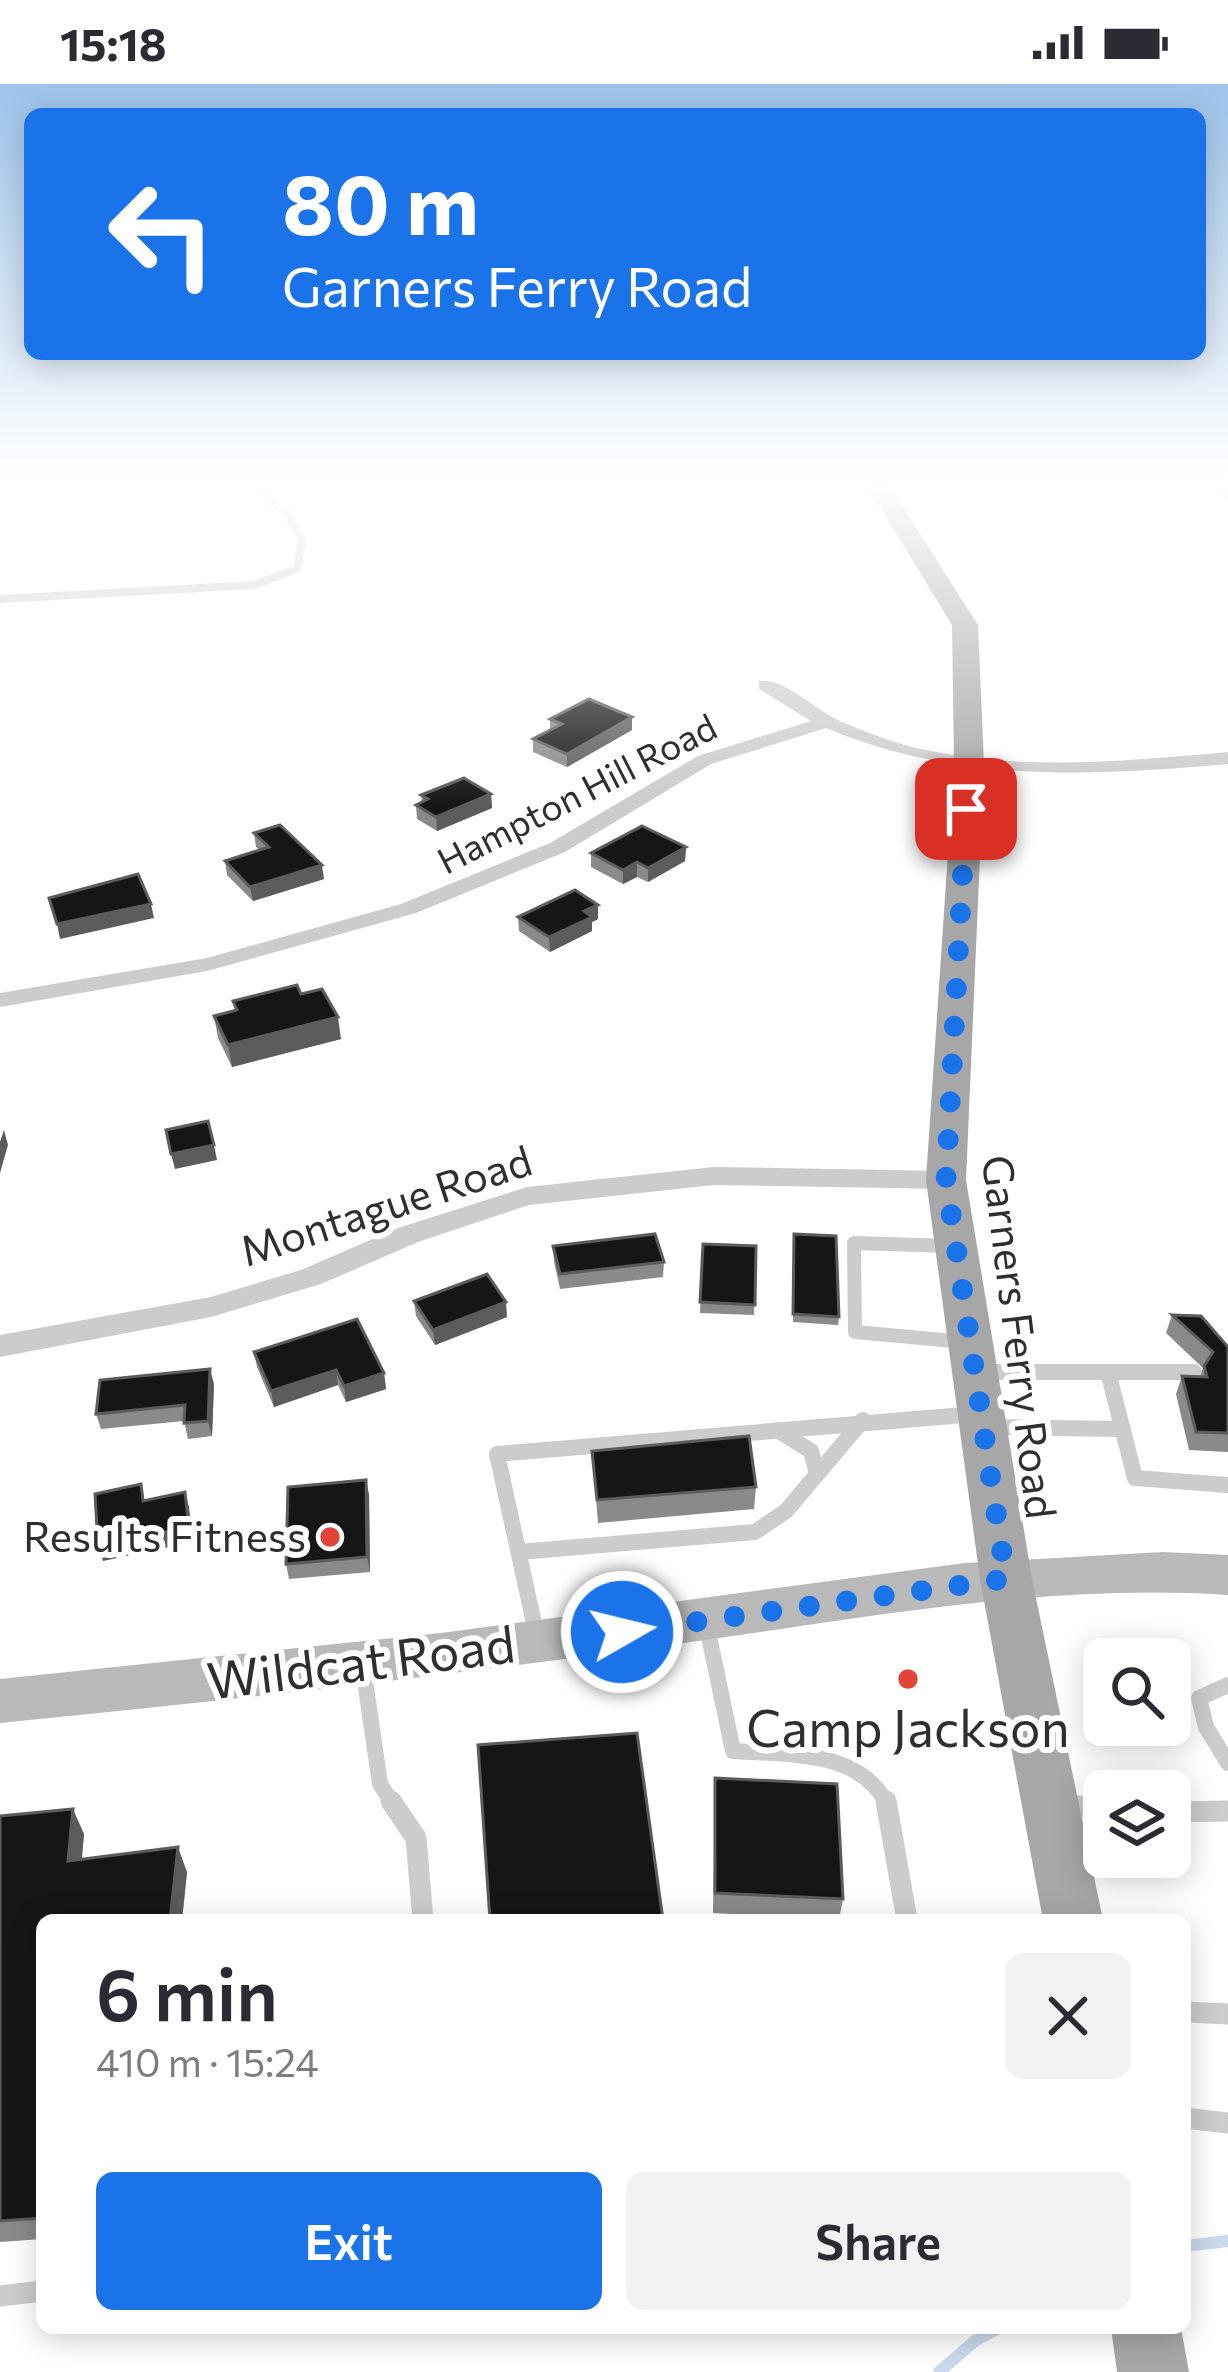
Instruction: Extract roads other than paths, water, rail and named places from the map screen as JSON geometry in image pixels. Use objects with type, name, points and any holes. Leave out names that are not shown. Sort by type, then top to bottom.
[{"type":"main road","name":"Garners Ferry Road","points":[[947,591],[965,625],[969,763],[946,1180],[1006,1579],[1077,1806],[1073,1914]]},
{"type":"main road","name":"Wildcat Road","points":[[0,1701],[363,1667],[1006,1579],[1180,1570],[1228,1574]]},
{"type":"street","points":[[765,685],[827,722],[896,752],[969,763],[1090,770],[1228,758]]},
{"type":"street","name":"Hampton Hill Road","points":[[0,1000],[94,988],[307,940],[423,907],[545,854],[690,767],[827,722]]},
{"type":"street","name":"Montague Road","points":[[0,1346],[211,1307],[311,1277],[408,1235],[527,1196],[714,1175],[946,1180]]},
{"type":"lane","points":[[0,599],[149,591]]},
{"type":"lane","points":[[956,1246],[854,1243],[855,1332],[973,1357],[1108,1372],[1194,1372]]},
{"type":"lane","points":[[1108,1372],[1135,1478],[1228,1484]]},
{"type":"lane","points":[[538,1643],[497,1454],[863,1420],[982,1420],[1123,1429]]},
{"type":"lane","points":[[519,1552],[755,1532],[774,1523],[863,1420]]},
{"type":"lane","points":[[774,1429],[812,1450],[819,1462],[818,1474]]},
{"type":"lane","points":[[706,1620],[734,1751],[825,1757],[854,1766],[883,1786],[896,1822],[906,1914]]},
{"type":"lane","points":[[363,1667],[380,1784],[416,1838],[422,1914]]},
{"type":"lane","points":[[1228,1685],[1198,1698],[1205,1727],[1228,1763]]},
{"type":"lane","points":[[1191,1812],[1228,1811]]},
{"type":"lane","points":[[1191,2012],[1228,2014]]},
{"type":"lane","points":[[1191,2120],[1228,2123]]},
{"type":"lane","points":[[0,2296],[36,2292]]},
{"type":"waterway","points":[[1191,2245],[1228,2241]]},
{"type":"waterway","points":[[939,2372],[988,2334]]},
{"type":"place","name":"Results Fitness","points":[[330,1537]]},
{"type":"place","name":"Camp Jackson","points":[[908,1679]]}]
